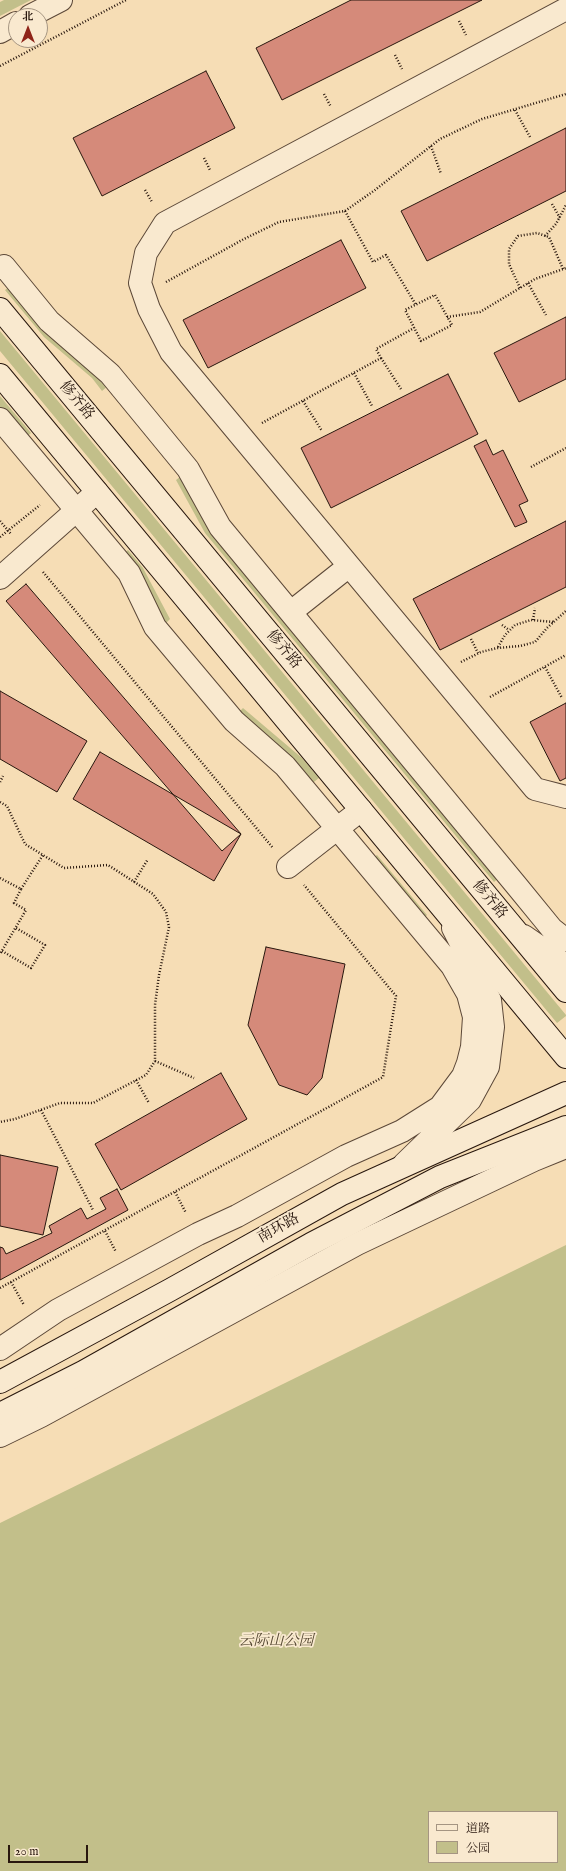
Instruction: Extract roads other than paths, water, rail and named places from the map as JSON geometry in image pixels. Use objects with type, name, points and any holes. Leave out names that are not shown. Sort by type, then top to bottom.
[{"type":"street","points":[[46,8],[61,0]]},
{"type":"street","points":[[566,9],[164,223],[146,253],[140,283],[149,309],[171,352],[535,789],[566,797]]},
{"type":"street","points":[[0,268],[4,266],[48,321],[110,374],[188,469],[220,527],[552,929],[566,940]]},
{"type":"street","name":"修齐路","points":[[0,309],[512,928],[566,991]]},
{"type":"street","points":[[0,375],[566,1057]]},
{"type":"street","points":[[0,419],[70,516],[129,573],[155,627],[234,721],[285,766],[452,966],[468,994],[474,1017],[472,1047],[468,1063],[463,1076],[440,1107],[402,1131],[346,1156],[237,1216],[198,1234],[79,1298],[58,1310],[0,1349]]},
{"type":"street","points":[[0,578],[97,492]]},
{"type":"street","points":[[291,612],[349,566]]},
{"type":"street","points":[[288,866],[361,810]]},
{"type":"street","points":[[403,1166],[470,1100],[488,1067],[494,1027],[490,1000],[444,909]]},
{"type":"street","points":[[512,928],[566,966]]},
{"type":"street","name":"南环路","points":[[0,1382],[170,1290],[342,1194],[566,1093]]},
{"type":"street","name":"南环路","points":[[0,1414],[83,1372],[311,1244],[440,1177],[566,1126]]},
{"type":"street","points":[[0,1436],[41,1416],[356,1244],[534,1160],[566,1147]]},
{"type":"park label","name":"云际山公园","points":[[276,1642]]}]
